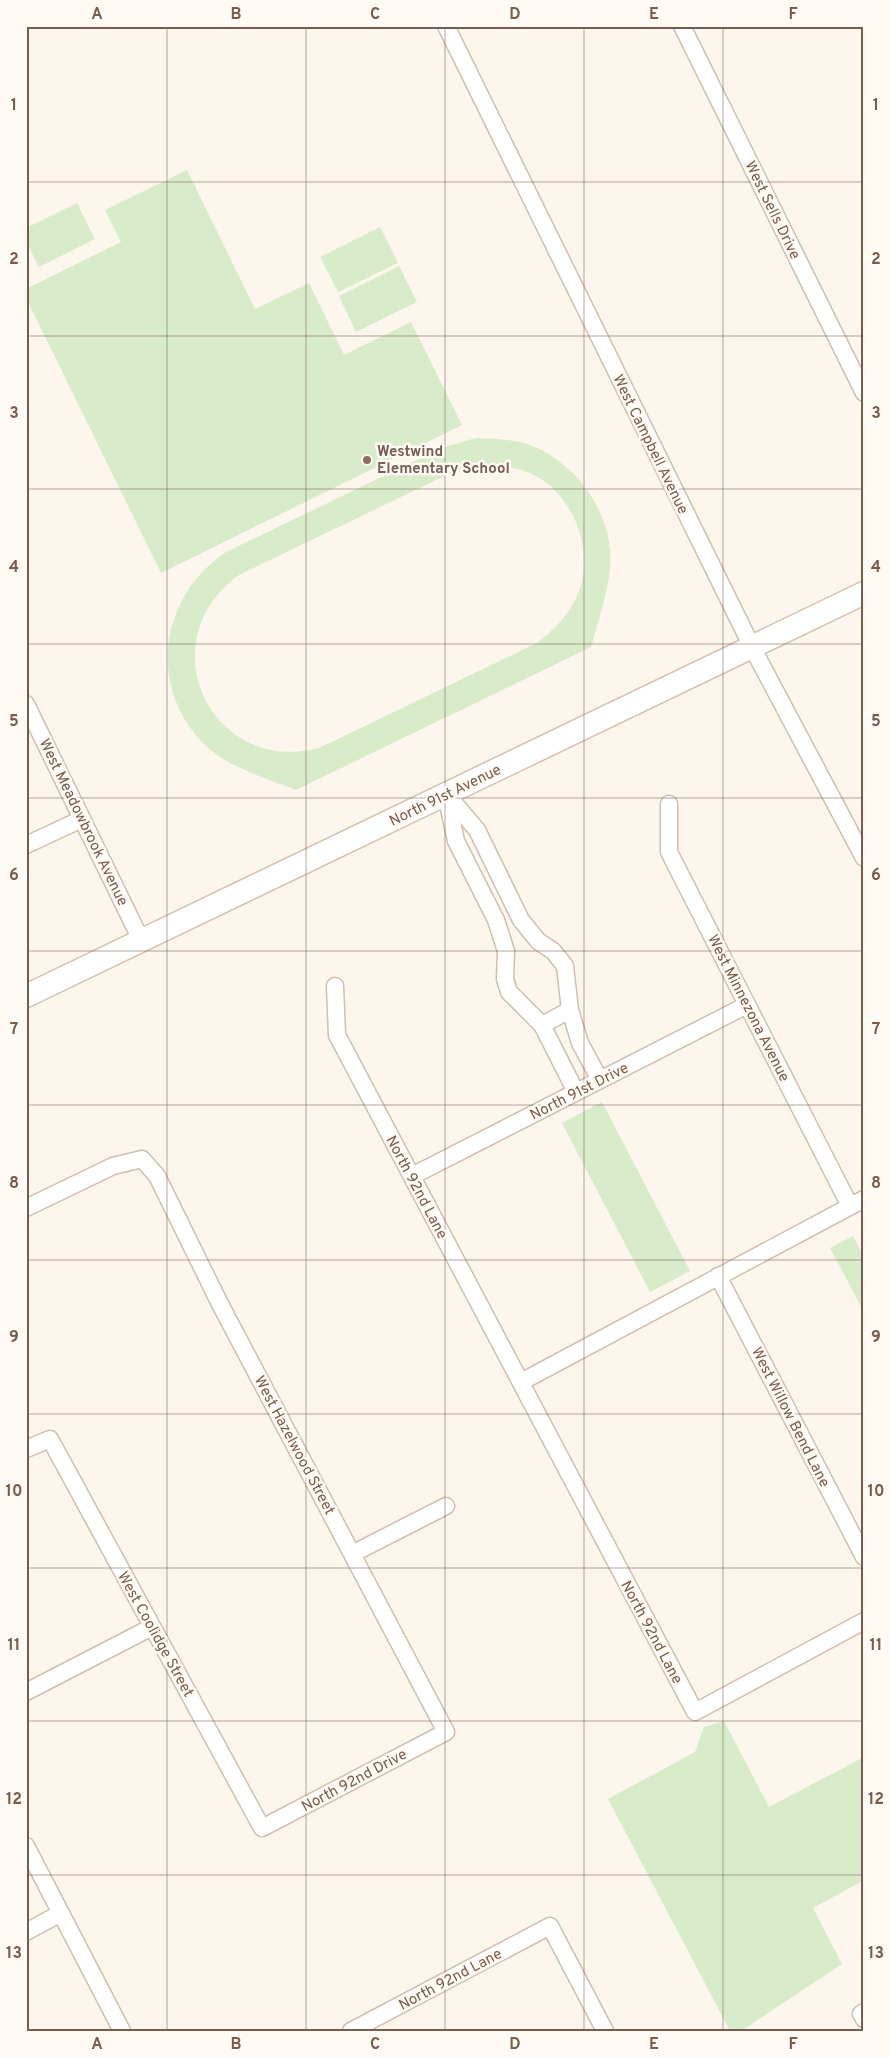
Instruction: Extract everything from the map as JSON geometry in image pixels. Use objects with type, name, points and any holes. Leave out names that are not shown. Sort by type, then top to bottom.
[{"type":"main road","name":"North 91st Avenue","points":[[26,996],[864,593]]},
{"type":"street","name":"West Campbell Avenue","points":[[446,26],[752,648],[864,858]]},
{"type":"street","name":"West Sells Drive","points":[[682,26],[864,393]]},
{"type":"street","name":"West Meadowbrook Avenue","points":[[26,704],[141,940]]},
{"type":"street","points":[[446,795],[477,830],[521,920],[538,941],[553,951],[565,966],[570,1010],[580,1043],[600,1080]]},
{"type":"street","points":[[446,795],[456,842],[496,920],[506,951],[504,979],[509,992],[542,1025],[576,1092]]},
{"type":"street","name":"West Minnezona Avenue","points":[[669,804],[669,852],[747,1005],[857,1203]]},
{"type":"street","points":[[26,846],[82,819]]},
{"type":"street","name":"North 92nd Lane","points":[[335,986],[337,1036],[695,1712],[864,1621]]},
{"type":"street","name":"North 91st Drive","points":[[412,1176],[747,1005]]},
{"type":"street","points":[[542,1025],[570,1010]]},
{"type":"street","name":"West Hazelwood Street","points":[[26,1208],[113,1166],[142,1159],[157,1176],[220,1304],[446,1732]]},
{"type":"street","points":[[521,1382],[857,1203]]},
{"type":"street","name":"West Willow Bend Lane","points":[[718,1276],[864,1557]]},
{"type":"street","name":"West Coolidge Street","points":[[26,1450],[50,1439],[262,1828]]},
{"type":"street","points":[[352,1554],[446,1506]]},
{"type":"street","points":[[26,1692],[152,1627]]},
{"type":"street","name":"North 92nd Drive","points":[[262,1828],[446,1732]]},
{"type":"street","points":[[26,1846],[122,2031]]},
{"type":"street","points":[[26,1932],[61,1913]]},
{"type":"street","name":"North 92nd Lane","points":[[351,2031],[550,1926],[605,2031]]},
{"type":"green space","points":[[187,170],[255,309],[309,283],[344,355],[411,322],[462,425],[161,573],[26,298],[26,289],[121,242],[105,210]]},
{"type":"green space","points":[[77,203],[95,239],[39,267],[26,241],[26,228]]},
{"type":"green space","points":[[380,227],[398,263],[338,292],[320,257]]},
{"type":"green space","points":[[399,266],[417,302],[356,332],[339,296]]},
{"type":"green space","points":[[476,438],[522,443],[537,448],[553,457],[568,468],[581,482],[601,514],[610,550],[607,588],[591,647],[296,790],[233,765],[221,758],[201,741],[184,718],[173,693],[168,667],[169,641],[175,616],[187,592],[204,570],[226,552],[444,447]],"holes":[[[480,465],[506,466],[519,469],[547,483],[560,495],[578,527],[583,544],[583,580],[573,603],[555,628],[537,643],[319,748],[281,751],[248,742],[222,723],[204,697],[195,667],[198,634],[212,603],[239,575],[459,469]]]},
{"type":"green space","points":[[602,1102],[690,1271],[650,1292],[562,1123]]},
{"type":"green space","points":[[853,1236],[864,1257],[864,1312],[830,1248]]},
{"type":"green space","points":[[724,1721],[769,1807],[864,1757],[864,1880],[813,1908],[842,1964],[741,2031],[730,2031],[608,1799],[695,1752],[704,1727]]},
{"type":"place","name":"Westwind Elementary School","points":[[367,460]]}]
